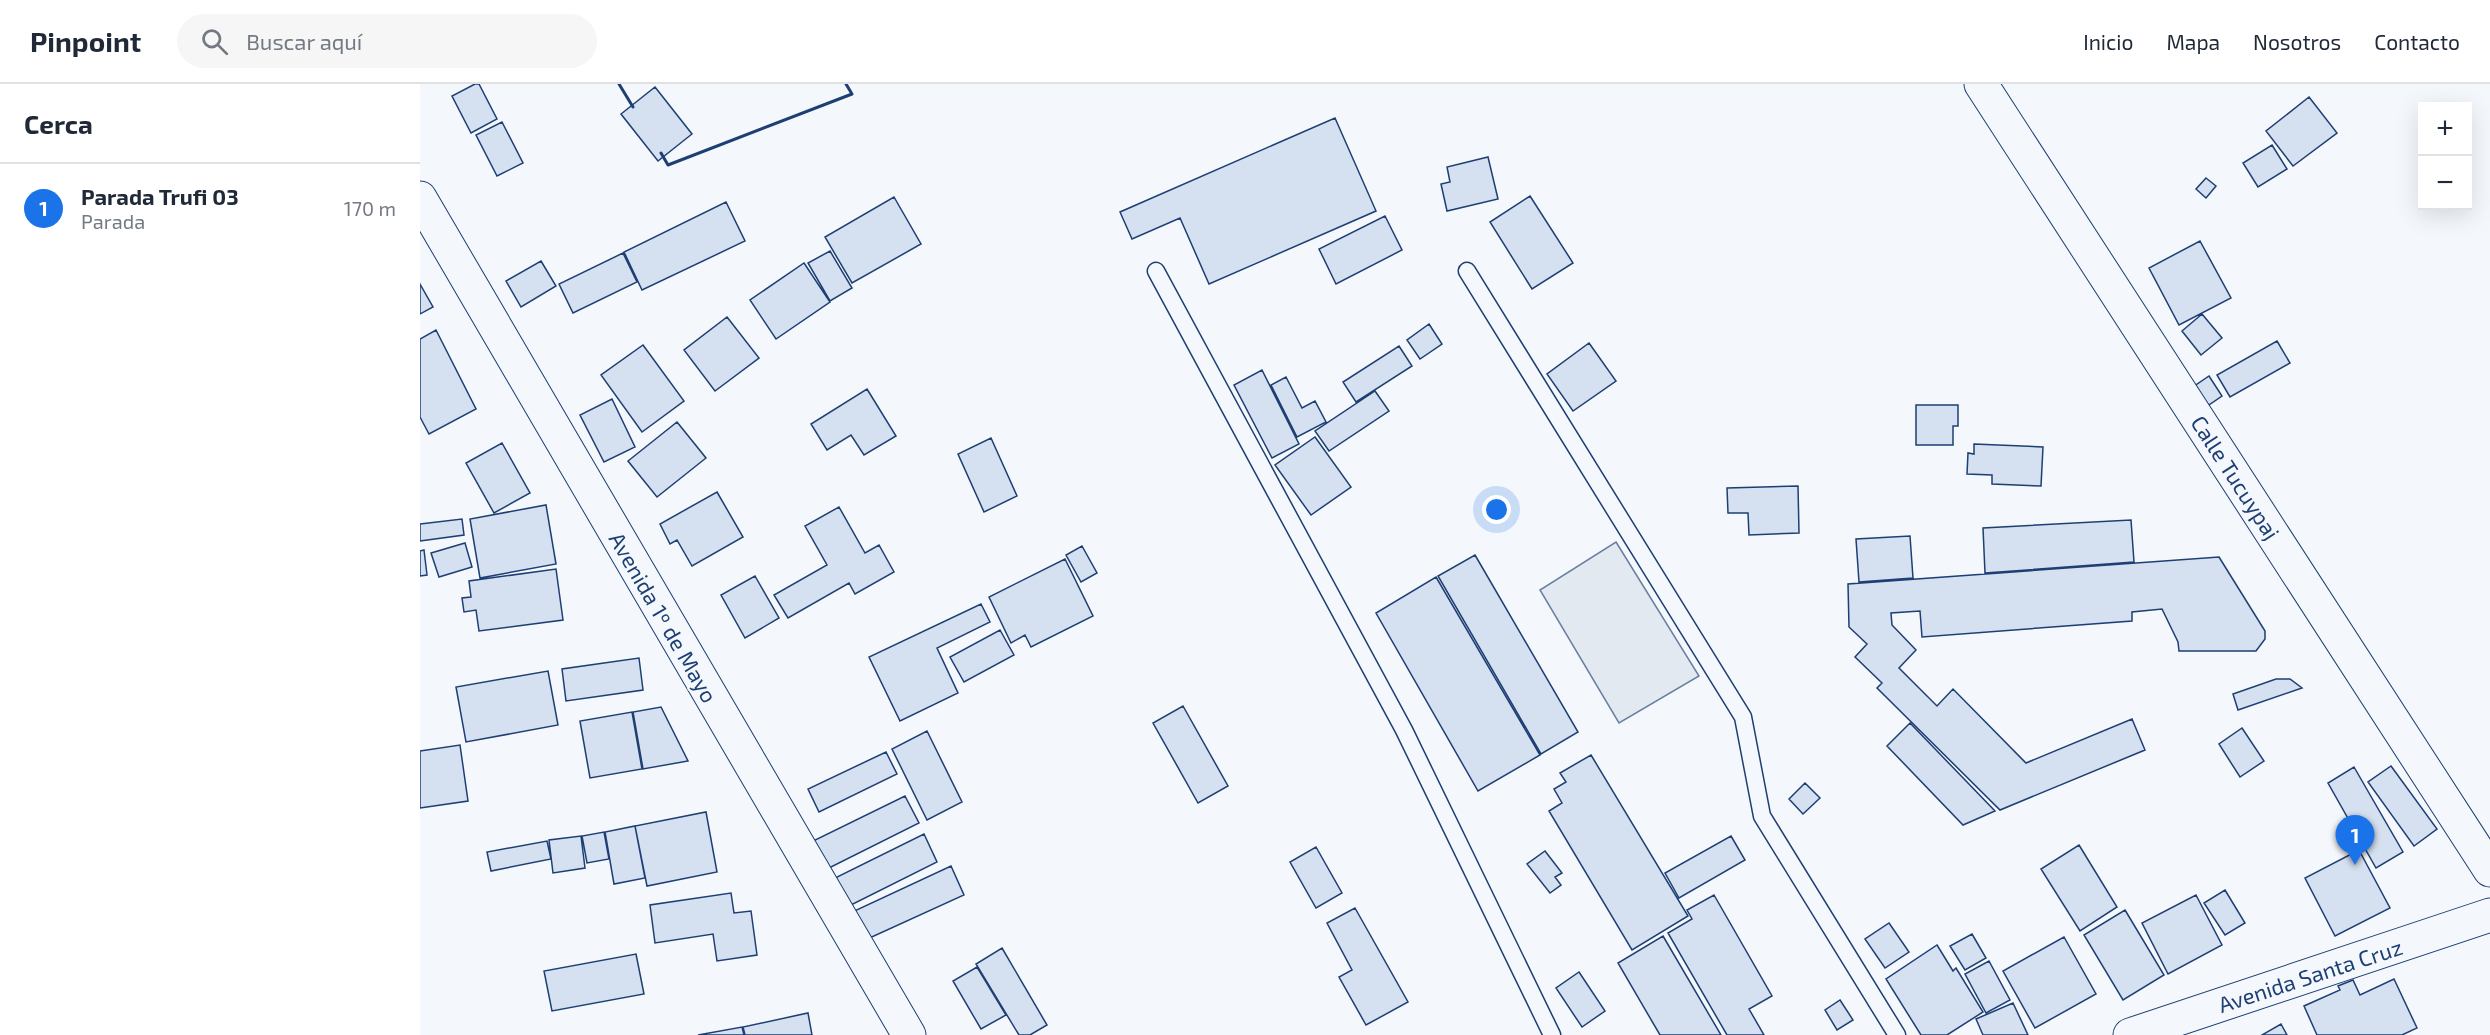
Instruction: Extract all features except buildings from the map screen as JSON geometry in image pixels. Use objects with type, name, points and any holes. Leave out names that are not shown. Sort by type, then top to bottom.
[{"type":"street","name":"Calle Tucuypaj","points":[[1981,84],[2490,870]]},
{"type":"street","name":"Avenida 1º de Mayo","points":[[420,198],[909,1035]]},
{"type":"street","name":"Avenida Santa Cruz","points":[[2130,1035],[2490,915]]},
{"type":"lane","points":[[1156,271],[1404,730],[1552,1035]]},
{"type":"lane","points":[[1467,271],[1743,717],[1762,816],[1897,1035]]},
{"type":"shaded area","points":[[1616,542],[1699,676],[1619,723],[1540,590]]},
{"type":"wall","points":[[619,84],[633,107]]},
{"type":"wall","points":[[661,153],[668,165],[852,94],[846,84]]},
{"type":"place","name":"Parada Trufi 03","points":[[2355,865]]}]
